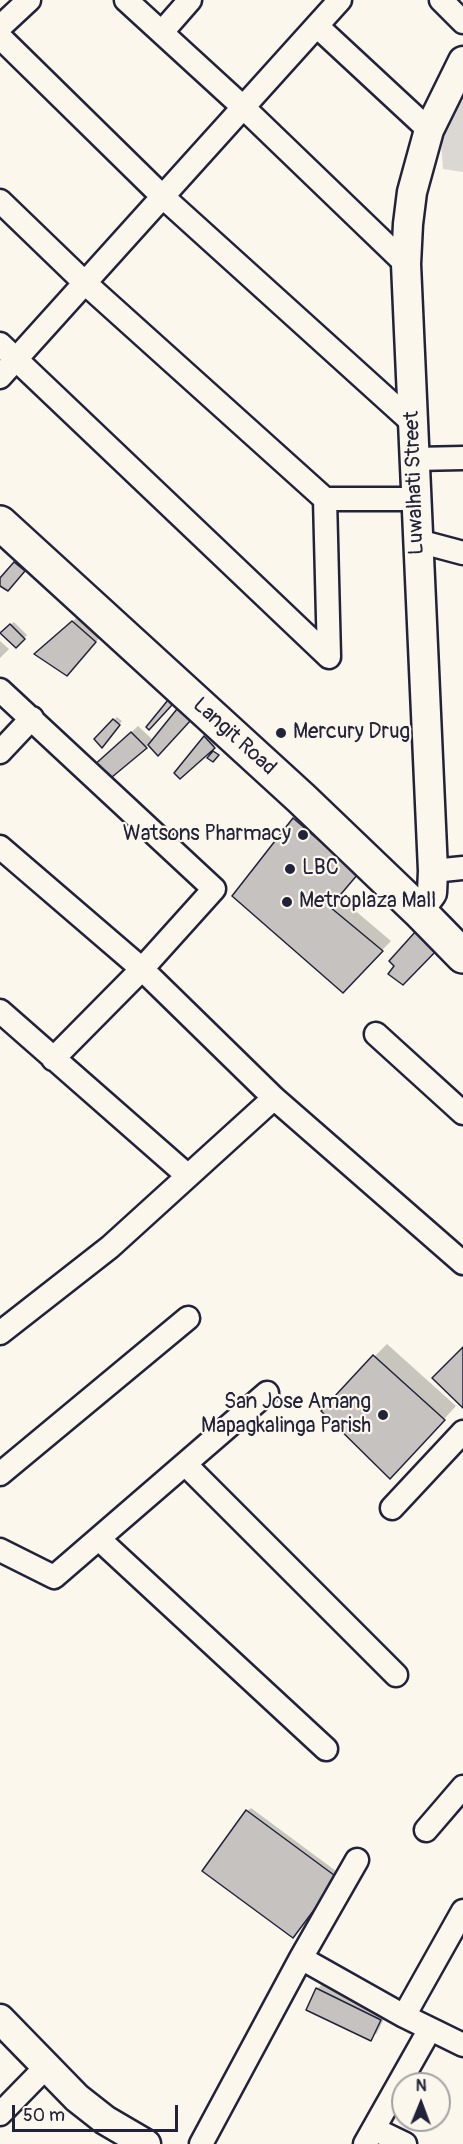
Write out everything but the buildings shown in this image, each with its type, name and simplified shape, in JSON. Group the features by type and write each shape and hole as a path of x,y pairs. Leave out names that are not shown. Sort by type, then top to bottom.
{"main road":[{"name":"Langit Road","path":"0,524 301,798 463,956"}],"street":[{"path":"0,27 29,0"},
{"path":"126,0 244,108 406,264"},
{"path":"162,32 190,0"},
{"path":"0,377 340,0"},
{"path":"441,0 463,22"},
{"path":"318,27 429,130"},
{"path":"0,37 162,196 413,423"},
{"name":"Luwalhati Street","path":"419,911 432,893 434,871 406,264 412,192 429,130 463,61"},
{"path":"0,201 85,283 325,499 416,499"},
{"path":"0,344 329,657 325,499"},
{"path":"415,459 463,458"},
{"path":"418,541 463,553"},
{"path":"0,690 214,889 142,969 53,1059"},
{"path":"0,752 32,718"},
{"path":"0,847 142,969 274,1098 463,1263"},
{"path":"434,871 463,868"},
{"path":"0,1011 188,1176"},
{"path":"376,1034 463,1113"},
{"path":"0,1334 111,1247 274,1098"},
{"path":"0,1474 188,1318"},
{"path":"0,1550 54,1577 267,1393"},
{"path":"392,1508 463,1432"},
{"path":"185,1464 396,1675"},
{"path":"99,1539 326,1749"},
{"path":"426,1830 463,1787"},
{"path":"201,2144 301,1958 357,1860"},
{"path":"404,2016 463,1911"},
{"path":"301,1958 404,2016 463,2045"},
{"path":"0,2019 77,2098 105,2120 146,2144"},
{"path":"405,2144 370,2136 430,2029"},
{"path":"0,2114 46,2067"}],"shaded area":[{"path":"463,83 463,172 443,169 440,129"}],"place":[{"name":"Mercury Drug","path":"281,733"},
{"name":"Watsons Pharmacy","path":"303,835"},
{"name":"LBC","path":"290,869"},
{"name":"Metroplaza Mall","path":"287,902"},
{"name":"San Jose Amang Mapagkalinga Parish","path":"383,1415"}]}
